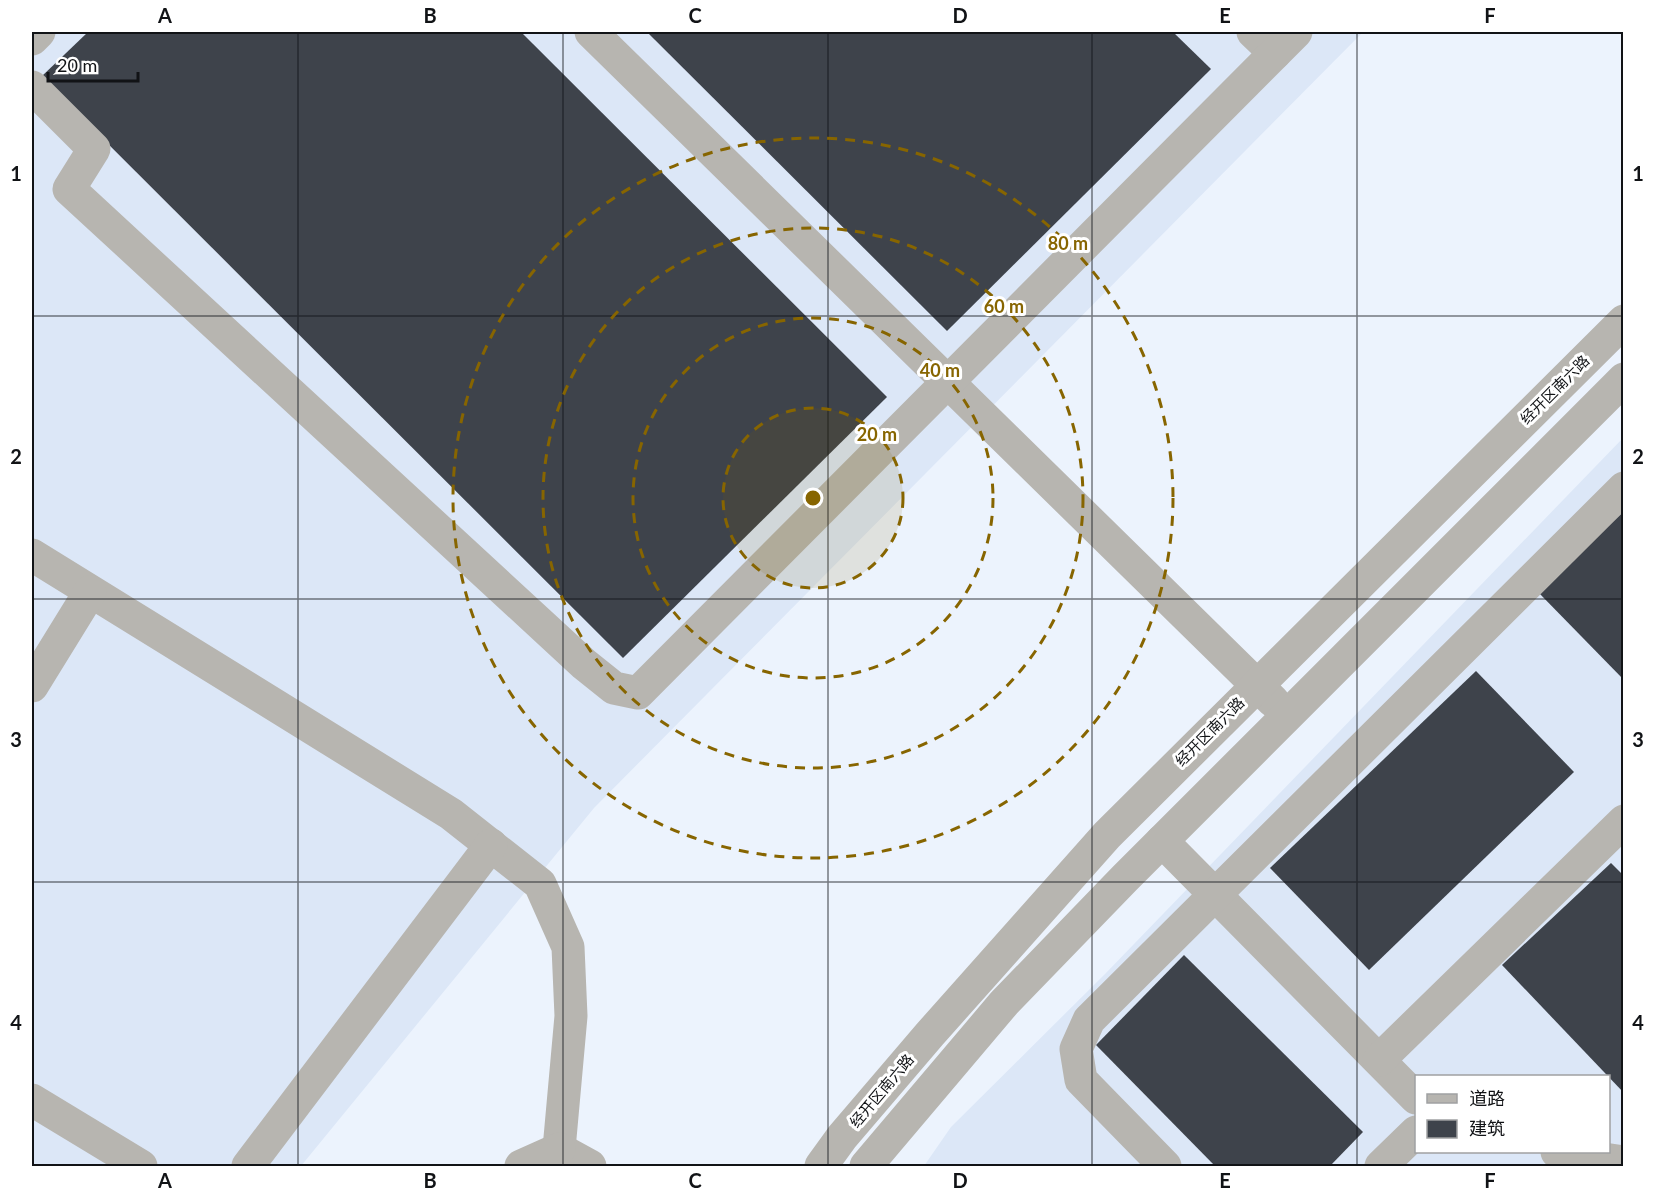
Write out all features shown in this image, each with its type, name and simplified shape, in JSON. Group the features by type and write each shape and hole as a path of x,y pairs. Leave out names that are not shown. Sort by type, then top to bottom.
{"street":[{"path":"32,39 39,32"},
{"path":"591,32 1287,715"},
{"path":"32,87 94,149 69,189 575,656 614,688 638,693 948,382 1274,39"},
{"name":"经开区南六路","path":"821,1167 842,1137 930,1034 1107,835 1623,321"},
{"path":"866,1167 1004,1003 1162,841 1623,379"},
{"path":"1165,1167 1081,1080 1076,1050 1089,1020 1623,488"},
{"path":"32,555 451,814 540,884 568,947 571,1016 559,1149"},
{"path":"32,686 90,592"},
{"path":"1379,1060 1623,821"},
{"path":"1162,841 1415,1097"},
{"path":"248,1167 491,845"},
{"path":"32,1100 141,1167"},
{"path":"1381,1167 1415,1133"},
{"path":"521,1167 559,1149"},
{"path":"559,1149 590,1167"},
{"path":"1564,1153 1623,1162"}],"shaded area":[{"path":"32,32 1363,32 594,808 301,1166 32,1166"},
{"path":"1623,438 1623,1166 924,1166 951,1127 1105,974"}],"building":[{"path":"88,32 521,32 887,397 623,658 41,77"},
{"path":"647,32 1173,32 1211,69 947,331"},
{"path":"1624,511 1624,680 1538,592"},
{"path":"1476,671 1574,772 1369,970 1270,868"},
{"path":"1611,863 1624,876 1624,1093 1610,1078 1610,1075 1607,1075 1502,965"},
{"path":"1184,955 1363,1132 1330,1166 1215,1166 1096,1045"}]}
